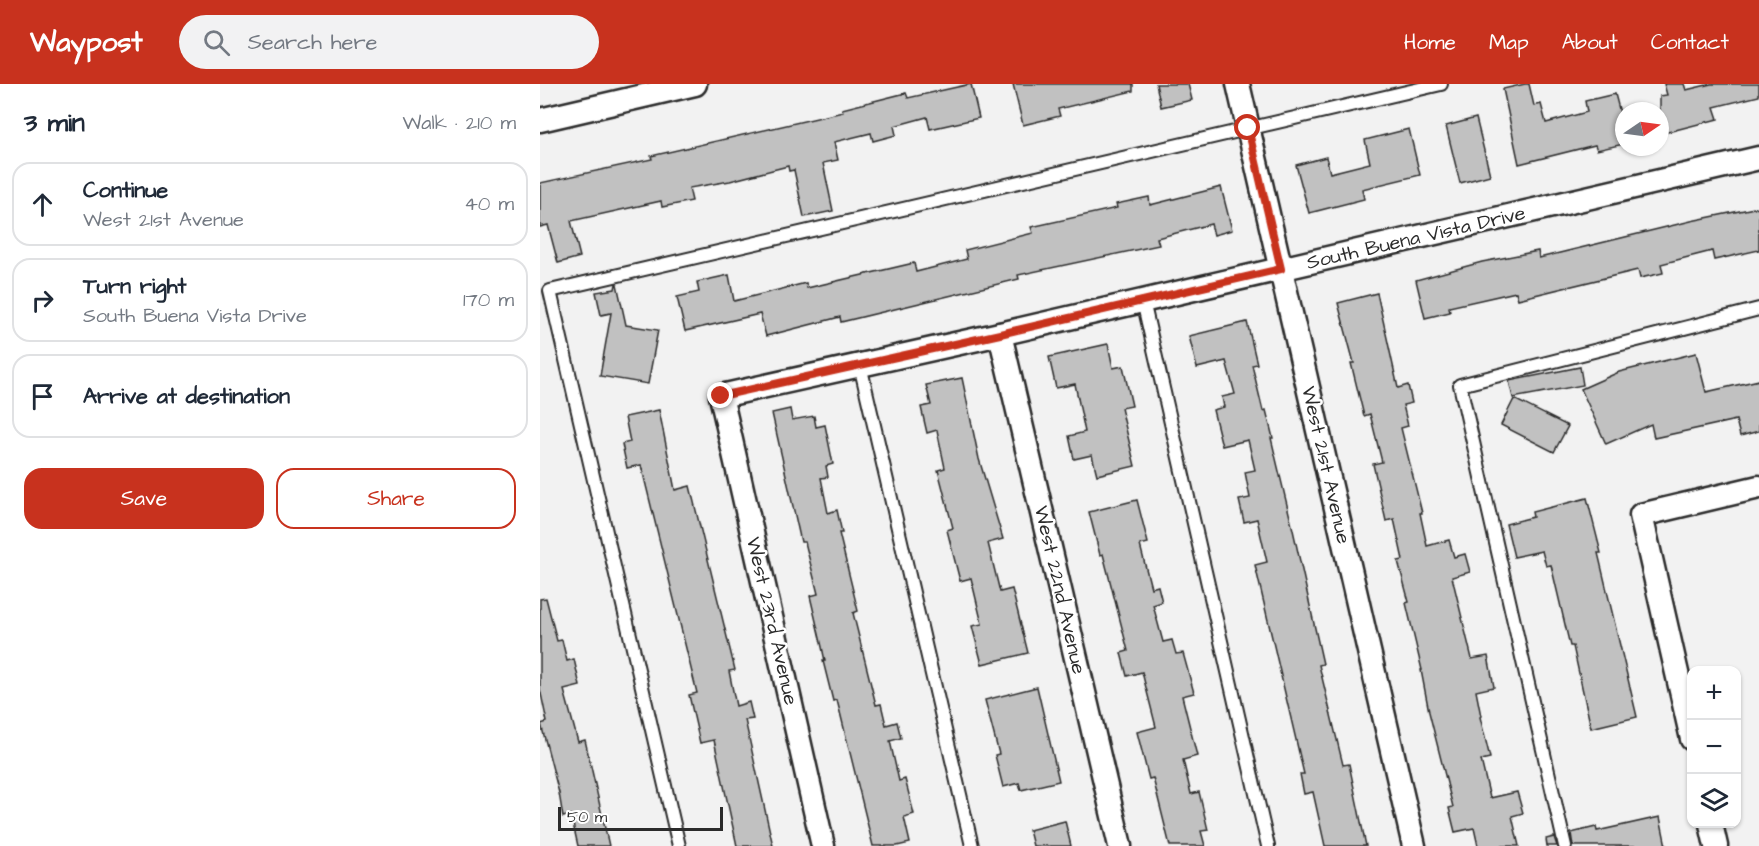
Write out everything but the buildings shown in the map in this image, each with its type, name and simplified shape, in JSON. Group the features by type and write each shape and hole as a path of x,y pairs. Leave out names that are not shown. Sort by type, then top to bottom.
{"street":[{"path":"540,120 695,84"},
{"name":"West 21st Avenue","path":"1238,84 1414,846"},
{"name":"South Buena Vista Drive","path":"721,396 1000,334 1759,158"},
{"name":"West 22nd Avenue","path":"1000,334 1120,846"},
{"name":"West 23rd Avenue","path":"721,396 823,846"},
{"path":"1688,720 1641,514 1759,487"},
{"path":"1712,828 1716,846"}],"lane":[{"path":"679,846 550,291 1441,84"},
{"path":"1143,301 1268,846"},
{"path":"1565,846 1460,385 1759,309"},
{"path":"860,365 972,846"}],"route":[{"path":"721,396 1281,269 1248,128"}]}
